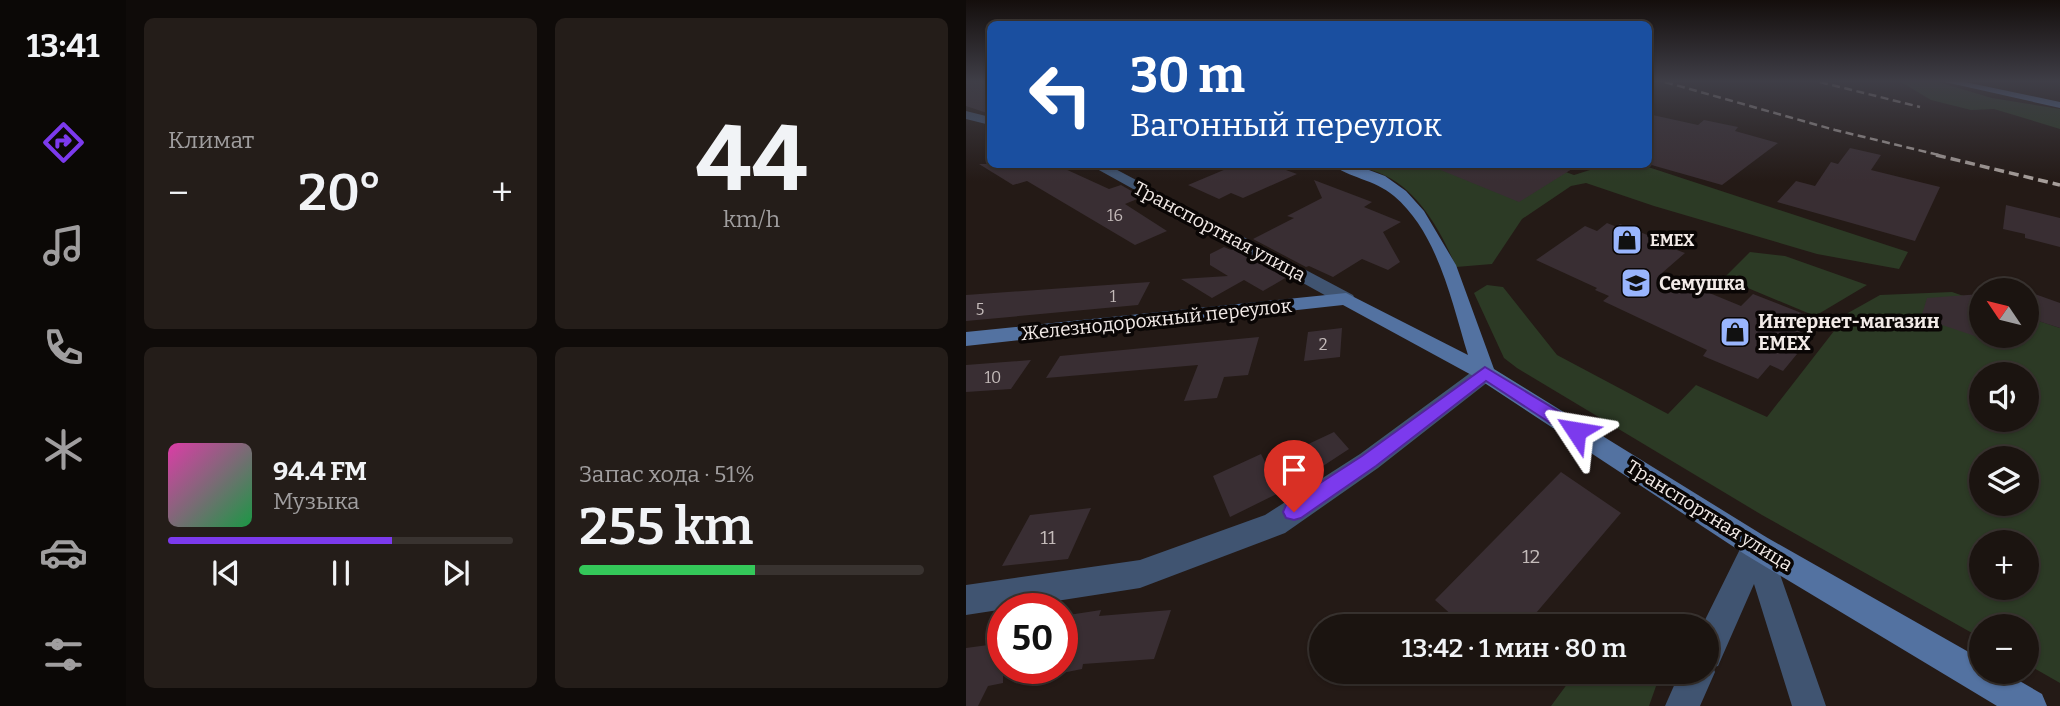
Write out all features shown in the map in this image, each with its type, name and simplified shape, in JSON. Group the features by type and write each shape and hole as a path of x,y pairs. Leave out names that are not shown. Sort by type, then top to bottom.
{"main road":[{"path":"1350,168 1381,180 1409,202 1435,242 1485,373"},
{"name":"Железнодорожный переулок","path":"966,339 1346,299"},
{"name":"Транспортная улица","path":"1346,299 1485,373 1756,545 2030,706"}],"street":[{"path":"966,115 987,120"},
{"path":"966,132 987,121"},
{"name":"Транспортная улица","path":"1102,168 1346,299"},
{"path":"966,600 1140,574 1275,524 1369,461 1485,373"},
{"path":"1719,626 1756,545"},
{"path":"1756,545 1809,706"},
{"path":"1682,706 1692,684"}],"green space":[{"path":"2014,115 2060,115 2060,129"},
{"path":"1364,168 1555,168 1574,175 1596,168 1651,168 1908,252 1899,269 1817,254 1586,183 1571,186 1522,219 1492,264 1456,267 1437,228 1419,203 1398,183"},
{"path":"1750,252 1785,256 1867,285 1815,316 1724,278"},
{"path":"1487,285 1503,287 1557,355 1668,414 1696,385 1767,417 1848,313 1880,295 1952,292 1969,298 1969,348 2039,348 2039,321 2060,328 2060,683 2039,671 2039,614 1969,614 1969,631 1762,515 1504,358 1474,293"},
{"path":"1567,684 1657,684 1649,706 1551,706"}],"building":[{"path":"1652,115 1698,125 1704,120 1738,127 1735,131 1778,143 1722,185 1652,165"},
{"path":"1850,148 1881,155 1871,170 1940,187 1915,241 1777,202 1796,181 1815,186 1831,162 1838,164"},
{"path":"979,164 987,164 987,168 1063,168 1109,189 1121,185 1142,197 1125,204 1167,231 1135,245 1027,181 1013,185"},
{"path":"1228,168 1280,168 1297,174 1243,198 1231,193 1219,199 1188,185"},
{"path":"1436,168 1574,168 1519,202"},
{"path":"1314,180 1372,202 1364,207 1401,222 1383,232 1400,262 1388,270 1362,259 1333,277 1306,267 1253,239 1294,218 1287,216 1322,198"},
{"path":"2006,205 2060,218 2060,247 2003,229"},
{"path":"1607,223 1617,227 1620,224 1680,248 1677,250 1685,253 1662,273 1668,276 1741,306 1753,294 1809,316 1797,330 1811,337 1783,371 1770,365 1758,379 1703,356 1707,350 1603,301 1609,296 1595,290 1597,288 1536,260 1585,226 1597,231"},
{"path":"1224,247 1231,250 1235,248 1287,277 1263,291 1244,280 1212,298 1181,279 1228,276 1210,265 1210,254"},
{"path":"1150,282 1138,305 966,321 966,295"},
{"path":"1969,295 1969,334 1921,318 1927,298"},
{"path":"2039,296 2060,303 2060,328 2039,321"},
{"path":"1342,328 1340,357 1304,361 1308,332"},
{"path":"1259,337 1248,375 1224,377 1217,398 1184,401 1198,365 1046,378 1060,356"},
{"path":"1031,360 1011,389 966,392 966,365"},
{"path":"1334,432 1349,449 1291,487 1230,517 1213,476 1261,454 1266,464"},
{"path":"1561,472 1621,513 1535,614 1451,614 1435,600"},
{"path":"1091,508 1068,559 1002,566 1030,515"},
{"path":"1101,610 1099,616 1171,610 1154,659 1083,664 1082,669 1078,670 1078,614"},
{"path":"987,645 987,684 998,684 988,686 978,706 966,706 966,648"}],"railway":[{"path":"1782,115 1943,156"},
{"path":"1936,155 2060,185"}],"place":[{"name":"EMEX","path":"1627,240"},
{"name":"Семушка","path":"1636,283"},
{"name":"Интернет-магазин EMEX","path":"1735,332"}],"route":[{"path":"1294,512 1369,461 1485,373 1576,431"}]}
